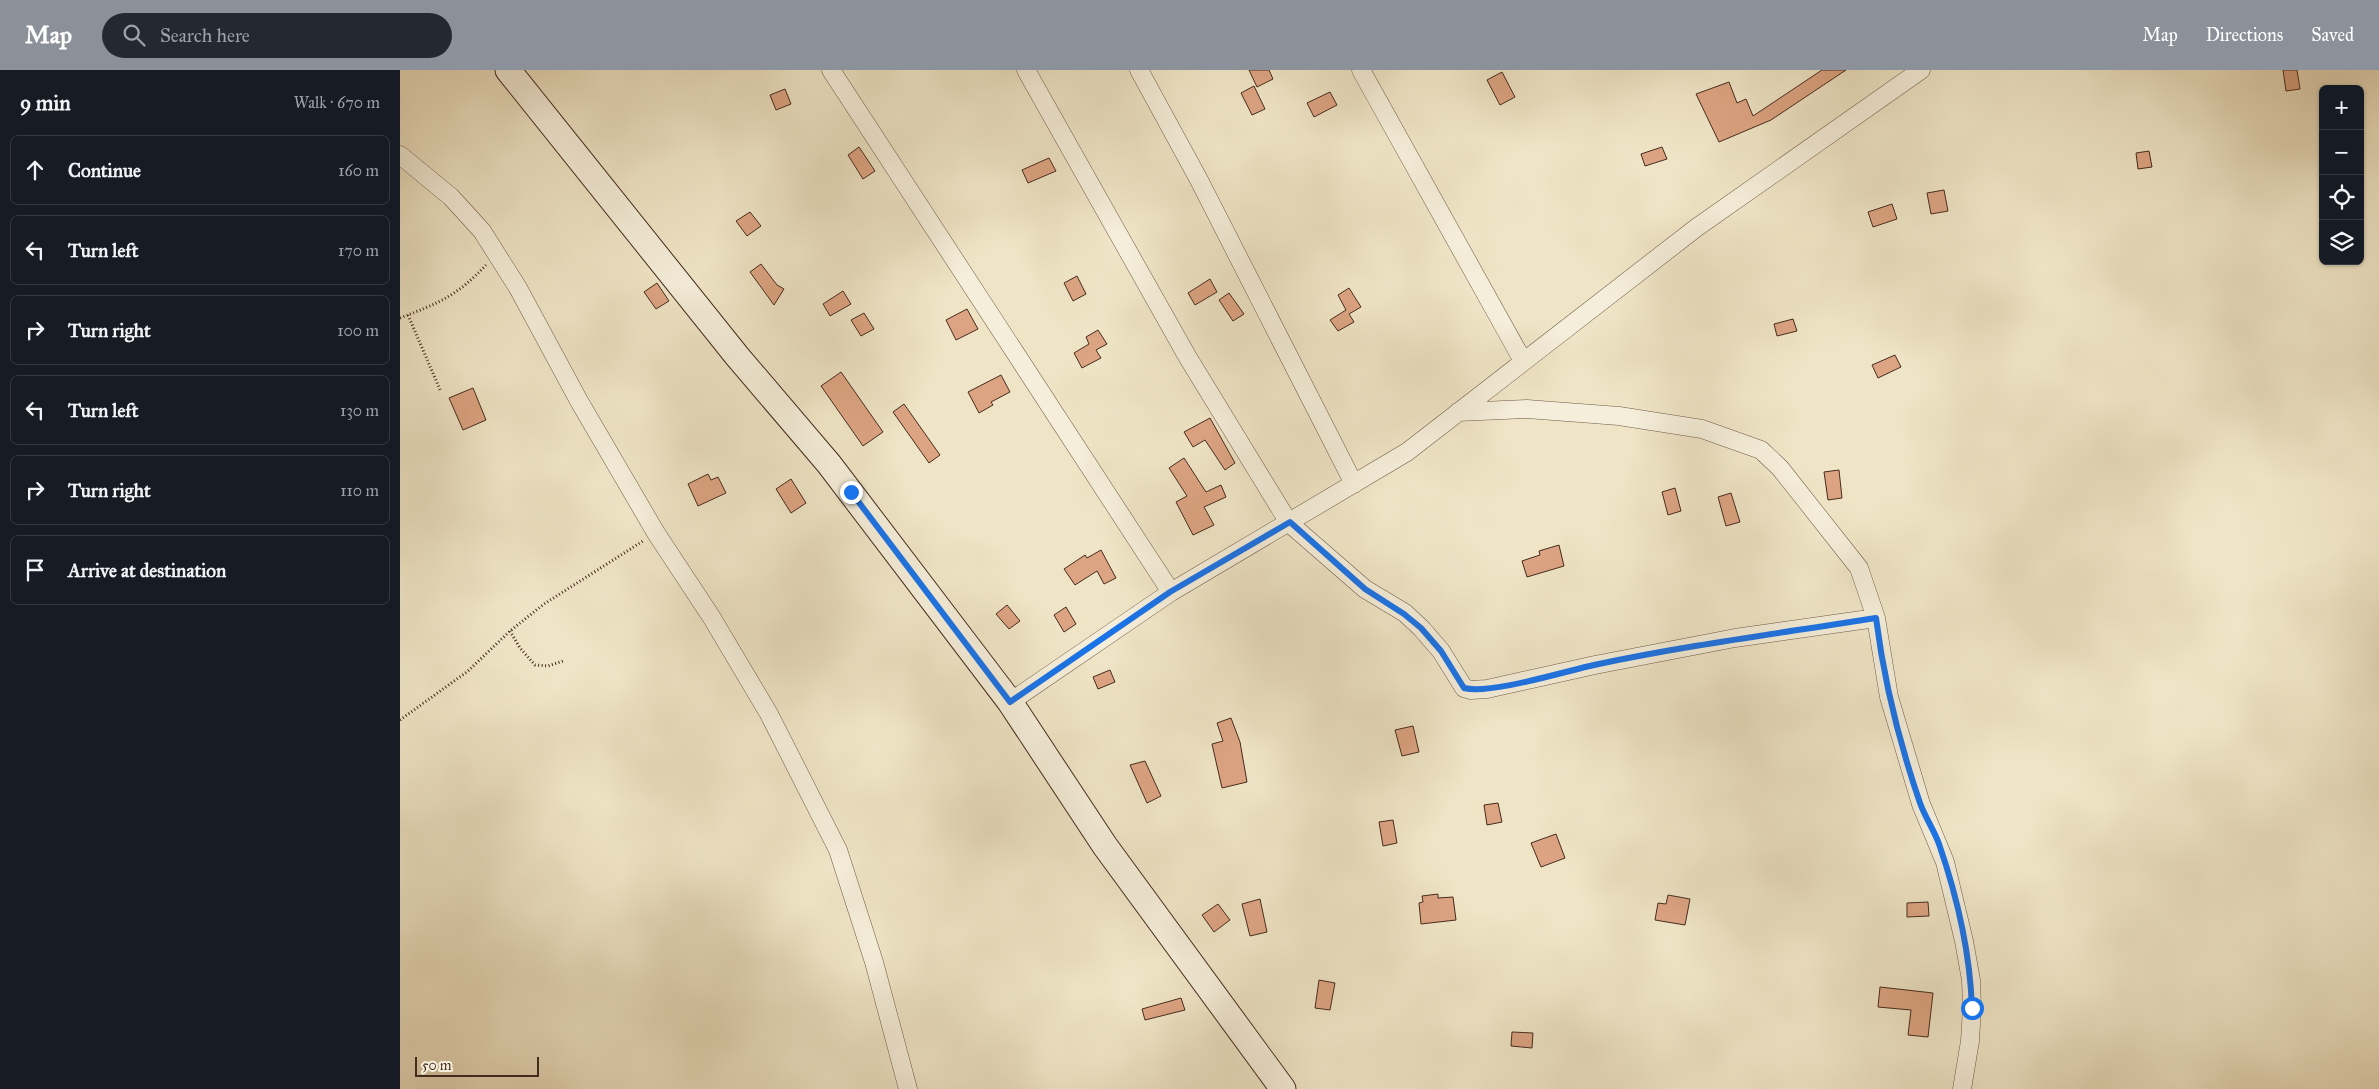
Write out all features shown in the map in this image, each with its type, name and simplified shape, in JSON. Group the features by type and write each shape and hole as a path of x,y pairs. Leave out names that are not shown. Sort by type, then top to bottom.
{"street":[{"path":"508,70 737,356 829,464 1010,702 1105,846 1284,1088"},
{"path":"831,70 1170,592"},
{"path":"1026,70 1187,356 1290,522 1365,589 1404,614 1421,628 1441,651 1464,688 1471,690 1492,688 1595,665 1735,638 1876,618"},
{"path":"1139,70 1199,180 1354,484"},
{"path":"1361,70 1522,361"},
{"path":"1010,702 1170,592 1407,452 1522,361 1726,205 1899,77 1921,70"},
{"path":"400,155 465,211 496,254 518,288 579,401 656,533 712,618 769,714 838,850 874,962 908,1089"},
{"path":"1458,412 1527,409 1619,416 1702,429 1761,450 1780,468 1860,568 1876,618 1889,697 1921,804 1945,862 1964,941 1971,980 1972,1008 1970,1041 1962,1089"}],"path":[{"path":"400,318 452,296 464,287 496,254"},
{"path":"408,315 441,392"},
{"path":"400,720 468,671 510,631 544,604 656,533"},
{"path":"510,631 520,648 535,665 548,666 563,661"}],"building":[{"path":"1249,70 1269,70 1273,79 1257,87"},
{"path":"1822,70 1846,70 1771,120 1719,142 1696,94 1729,82 1737,103 1746,99 1753,116"},
{"path":"2283,70 2297,70 2300,89 2286,91"},
{"path":"1502,72 1515,97 1500,105 1487,80"},
{"path":"1254,86 1265,109 1252,115 1241,93"},
{"path":"785,89 791,104 776,110 770,95"},
{"path":"1330,92 1337,105 1314,117 1307,103"},
{"path":"859,147 875,171 863,179 848,155"},
{"path":"1662,147 1667,159 1645,166 1641,154"},
{"path":"2149,151 2152,167 2138,169 2136,153"},
{"path":"1049,158 1056,171 1028,183 1022,170"},
{"path":"1944,190 1948,211 1931,214 1927,193"},
{"path":"1892,204 1897,219 1873,227 1868,212"},
{"path":"750,212 761,226 747,236 736,221"},
{"path":"761,264 777,285 784,289 774,305 750,272"},
{"path":"1077,276 1086,294 1073,301 1064,283"},
{"path":"1210,279 1217,292 1195,305 1188,293"},
{"path":"657,283 669,301 656,309 644,292"},
{"path":"1349,288 1361,307 1349,314 1354,322 1338,331 1330,320 1346,310 1338,295"},
{"path":"843,291 851,304 830,316 823,304"},
{"path":"1229,293 1244,314 1233,321 1219,300"},
{"path":"967,309 978,329 956,340 946,320"},
{"path":"864,313 874,329 861,336 851,320"},
{"path":"1793,319 1797,331 1777,336 1774,324"},
{"path":"1098,330 1107,344 1096,350 1101,358 1082,368 1074,353 1089,344 1086,337"},
{"path":"1895,355 1901,367 1878,378 1872,365"},
{"path":"841,372 883,432 863,446 821,386"},
{"path":"1001,375 1010,392 991,402 993,405 979,413 968,392"},
{"path":"473,388 486,420 463,430 449,398"},
{"path":"904,404 940,455 929,463 893,412"},
{"path":"1210,418 1235,463 1225,470 1205,440 1193,447 1184,432"},
{"path":"1184,458 1206,492 1221,485 1226,497 1204,507 1214,525 1193,535 1176,502 1187,496 1169,468"},
{"path":"1839,470 1842,498 1828,500 1824,472"},
{"path":"708,474 711,480 718,477 726,493 698,506 688,484"},
{"path":"791,479 806,503 791,513 776,489"},
{"path":"1675,488 1681,511 1668,515 1662,492"},
{"path":"1731,493 1740,522 1726,526 1718,497"},
{"path":"1559,545 1564,566 1527,577 1522,561 1540,555 1539,551"},
{"path":"1101,550 1116,578 1104,584 1097,571 1075,585 1064,569 1085,555 1087,558"},
{"path":"1007,605 1020,621 1009,629 996,614"},
{"path":"1066,607 1076,624 1064,632 1054,615"},
{"path":"1110,670 1115,682 1098,689 1093,677"},
{"path":"1231,718 1240,742 1247,782 1222,788 1212,744 1223,741 1217,723"},
{"path":"1413,726 1419,752 1402,756 1395,730"},
{"path":"1145,761 1161,796 1147,803 1130,765"},
{"path":"1498,803 1502,822 1487,825 1484,805"},
{"path":"1393,820 1397,843 1383,846 1379,822"},
{"path":"1556,834 1565,858 1541,867 1531,843"},
{"path":"1438,894 1438,898 1453,897 1456,920 1421,924 1419,903 1423,902 1422,896"},
{"path":"1668,895 1690,899 1685,925 1655,920 1658,903 1666,904"},
{"path":"1260,899 1267,932 1250,936 1242,904"},
{"path":"1928,902 1929,916 1907,917 1907,903"},
{"path":"1218,904 1230,920 1214,932 1202,915"},
{"path":"1319,980 1335,983 1330,1010 1315,1008"},
{"path":"1880,987 1933,993 1928,1037 1908,1035 1911,1010 1878,1007"},
{"path":"1181,998 1185,1010 1145,1020 1142,1009"},
{"path":"1512,1032 1533,1033 1532,1048 1511,1046"}],"route":[{"path":"851,492 1010,702 1170,592 1290,522 1365,589 1404,614 1421,628 1441,651 1464,688 1471,690 1498,687 1595,665 1735,638 1803,630 1876,618 1881,660 1889,697 1921,804 1939,843 1952,888 1971,980 1972,1008"}]}
